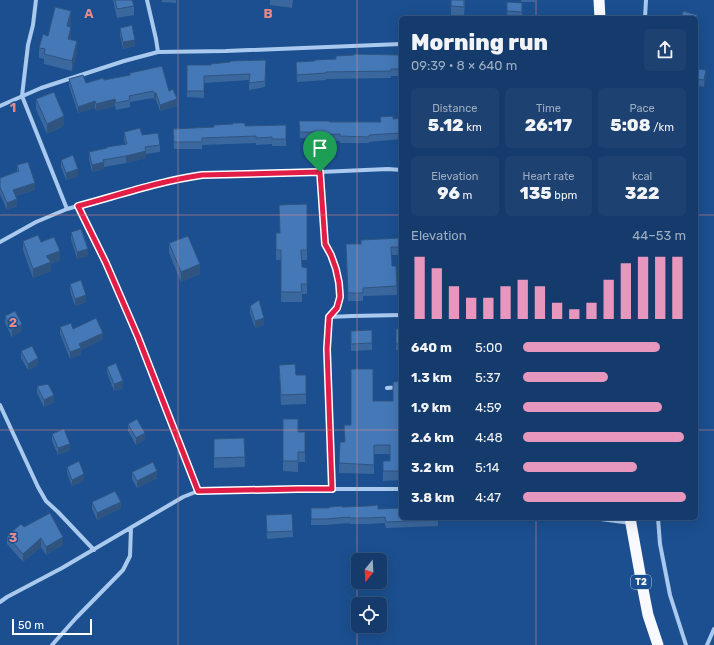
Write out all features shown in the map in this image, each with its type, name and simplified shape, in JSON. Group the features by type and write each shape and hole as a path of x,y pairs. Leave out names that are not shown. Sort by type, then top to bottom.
{"highway":[{"path":"599,0 600,16"},
{"name":"T2","path":"631,521 640,579 648,614 658,645"}],"street":[{"path":"36,0 33,25 28,45 22,96 67,209"},
{"path":"147,0 158,52"},
{"path":"645,16 646,0"},
{"path":"0,106 41,88 124,61 158,52 399,44"},
{"path":"0,242 36,222 67,209 183,178 202,175 399,170"},
{"path":"320,172 325,244 336,269 340,297 337,308 329,317 327,349 332,489"},
{"path":"78,206 106,263 138,337 198,491"},
{"path":"329,317 399,315"},
{"path":"387,388 399,387"},
{"path":"0,404 38,487 46,501 94,550"},
{"path":"0,602 94,550 184,497 198,491 399,489"},
{"path":"618,520 631,521"},
{"path":"658,520 660,544 670,595 686,645"},
{"path":"52,645 123,570 130,556 131,528"},
{"path":"707,645 714,629"}],"building":[{"path":"115,0 132,0 134,6 117,9"},
{"path":"451,0 464,0 464,7 451,6"},
{"path":"507,2 522,3 522,12 507,11"},
{"path":"55,7 71,11 67,26 71,27 68,39 77,41 72,61 44,54 45,49 39,48 43,34 48,36"},
{"path":"683,11 697,15 697,16 682,16"},
{"path":"132,25 135,40 123,42 120,28"},
{"path":"399,55 399,69 391,69 391,71 326,72 297,75 296,62 336,59 336,56"},
{"path":"266,60 265,81 249,83 250,74 204,76 204,91 187,91 187,65 211,65 230,61"},
{"path":"162,66 169,91 173,89 177,99 160,105 156,93 153,91 129,96 130,100 116,103 115,99 96,104 95,101 78,107 69,79 83,75 86,83 103,78 104,80 130,75 130,73"},
{"path":"698,69 706,70 704,80 698,79"},
{"path":"54,92 64,116 47,124 36,99"},
{"path":"393,116 393,119 399,118 399,133 369,135 369,137 340,136 340,134 315,135 315,132 300,132 299,121 381,122 380,117"},
{"path":"245,123 245,126 286,125 286,139 272,139 272,137 256,138 256,136 202,138 202,142 174,142 173,129 214,127 214,125"},
{"path":"140,128 142,135 158,133 160,145 145,147 146,151 103,160 104,162 92,165 89,152 127,144 124,132"},
{"path":"73,155 78,169 66,173 61,160"},
{"path":"28,162 35,183 13,190 17,199 7,203 0,187 0,178 19,171 17,165"},
{"path":"307,204 307,250 301,250 302,267 307,268 307,284 301,284 302,292 281,292 281,250 276,250 276,233 280,233 279,205"},
{"path":"81,229 88,249 77,252 71,232"},
{"path":"38,235 41,242 54,237 60,251 46,256 51,262 33,269 23,241"},
{"path":"188,236 200,264 181,272 169,243"},
{"path":"399,238 399,247 391,247 392,266 396,266 397,286 363,288 363,293 348,293 346,244 361,244 361,240"},
{"path":"81,280 86,295 75,299 70,284"},
{"path":"259,300 264,318 255,321 250,306"},
{"path":"15,311 22,324 12,330 5,316"},
{"path":"96,318 103,333 79,344 81,348 70,352 60,327 71,323 73,329"},
{"path":"396,329 399,329 399,344 396,344"},
{"path":"372,330 372,343 351,344 351,331"},
{"path":"32,346 38,358 28,364 21,351"},
{"path":"116,363 123,381 114,384 107,367"},
{"path":"295,364 296,375 306,375 306,394 281,395 279,365"},
{"path":"351,369 373,369 373,401 393,401 393,382 399,381 399,471 383,471 383,461 390,461 390,445 374,445 374,465 339,463 340,442 345,442 344,425 351,425"},
{"path":"48,384 54,395 44,400 37,386"},
{"path":"137,419 145,433 136,438 128,424"},
{"path":"283,419 298,419 298,432 305,432 305,452 298,452 298,461 283,461"},
{"path":"64,429 70,444 58,448 52,434"},
{"path":"244,438 245,457 214,458 214,439"},
{"path":"79,461 84,474 72,480 67,467"},
{"path":"153,462 157,471 137,481 132,472"},
{"path":"115,491 121,502 97,513 92,502"},
{"path":"378,505 378,509 399,508 399,520 438,520 386,522 385,517 311,519 311,508"},
{"path":"50,513 63,537 46,547 41,538 23,554 7,536 21,524 24,527"},
{"path":"292,514 293,531 267,532 266,515"}],"route":[{"path":"320,172 325,244 336,269 340,297 337,308 329,317 327,349 332,489 198,491 138,337 106,263 78,206 150,186 202,175 320,172"}]}
